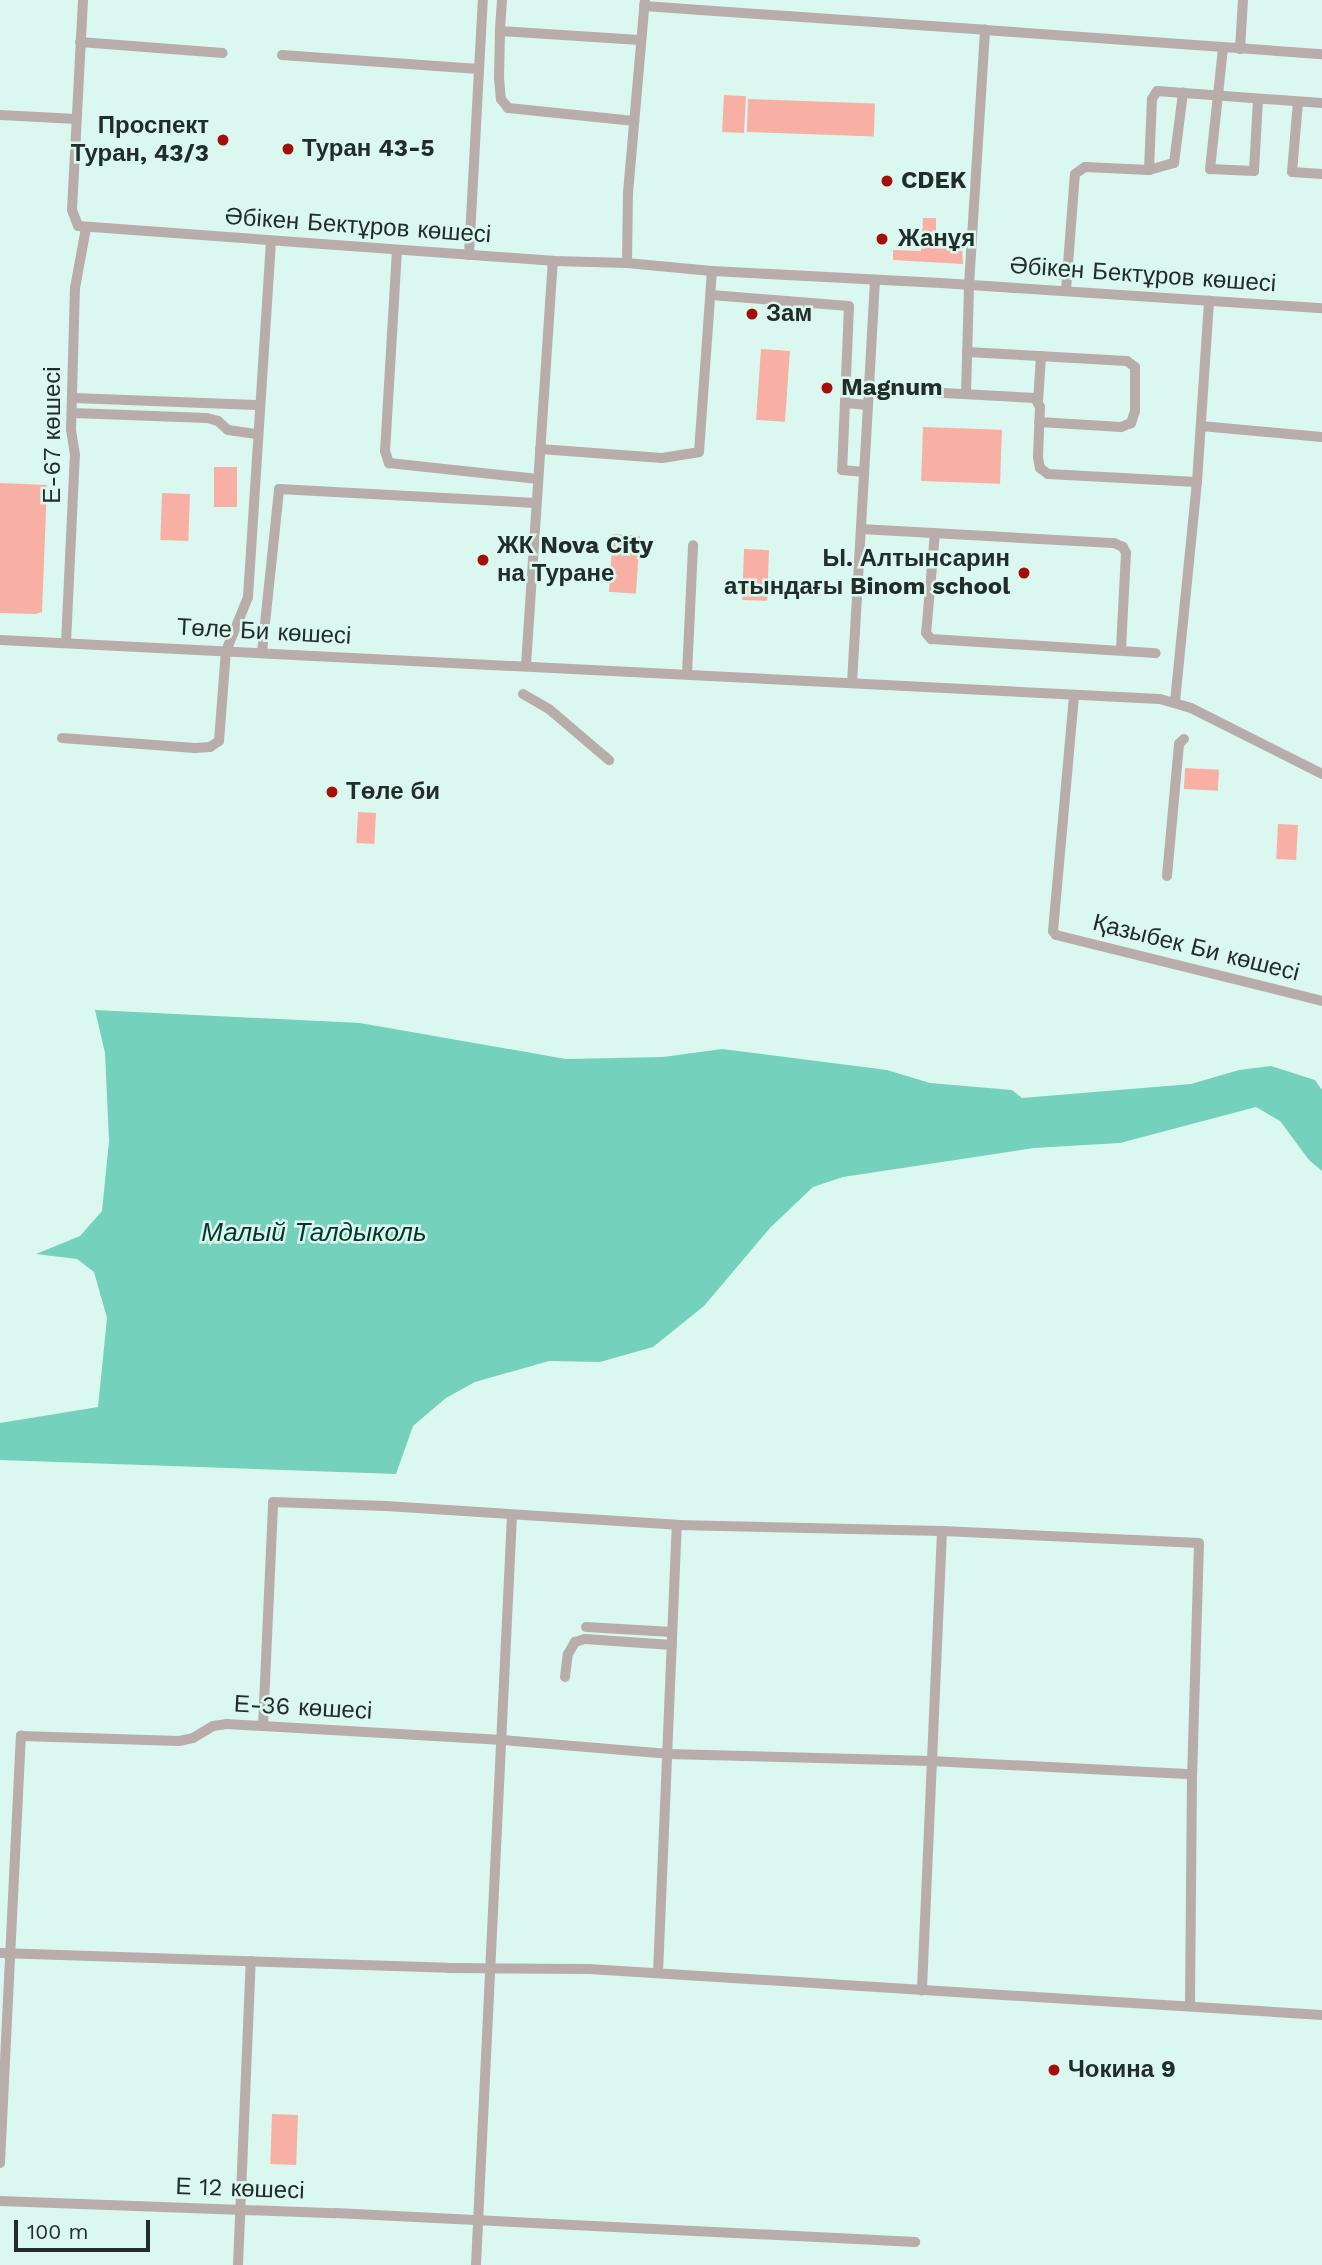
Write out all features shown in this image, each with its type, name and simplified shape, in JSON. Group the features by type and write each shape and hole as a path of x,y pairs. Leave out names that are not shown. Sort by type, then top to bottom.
{"street":[{"path":"83,0 72,210 78,226 86,228"},
{"path":"469,255 483,0"},
{"path":"502,0 499,78 502,99 508,108 634,121"},
{"path":"1241,49 1244,0"},
{"path":"627,263 628,193 645,3 1322,54"},
{"path":"500,30 640,40"},
{"path":"966,394 985,30"},
{"path":"80,42 223,52"},
{"path":"1223,48 1210,169 1254,171 1258,99"},
{"path":"282,55 479,69"},
{"path":"1149,170 1153,94 1157,91 1322,103"},
{"path":"1066,290 1075,174 1085,167 1149,170 1174,163 1182,93"},
{"path":"1298,102 1292,172 1322,174"},
{"path":"0,115 76,119"},
{"name":"Әбікен Бектұров көшесі","path":"86,228 553,261 627,263 712,271 1066,290 1322,308"},
{"name":"Е-67 көшесі","path":"66,643 74,512 75,288 86,228"},
{"path":"62,738 195,748 215,745 220,734 226,651 248,597 271,241"},
{"path":"397,250 385,451 389,463 538,479"},
{"path":"526,665 553,261"},
{"path":"540,449 662,458 699,452 712,271"},
{"path":"852,684 876,281"},
{"path":"711,295 849,306 842,470 864,472"},
{"path":"1209,300 1197,482 1175,702 1322,774"},
{"path":"967,352 1127,361 1135,367 1137,382 1131,423 1121,427 1039,422"},
{"path":"1041,356 1038,402 1040,468 1048,474 1197,482"},
{"path":"869,389 1028,397 1038,402"},
{"path":"74,398 260,405"},
{"path":"845,403 868,405"},
{"path":"73,413 207,418 218,421 228,430 258,434"},
{"path":"1201,426 1322,437"},
{"path":"262,652 279,489 536,503"},
{"path":"861,529 1114,543 1123,547 1126,553 1121,650"},
{"path":"935,533 926,633 931,639 1156,653"},
{"path":"687,674 693,545"},
{"name":"Төле Би көшесі","path":"0,640 526,665 1175,702"},
{"path":"523,694 549,709 609,760"},
{"name":"Қазыбек Би көшесі","path":"1074,696 1053,932 1061,937 1322,1001"},
{"path":"1167,876 1180,744 1184,739"},
{"path":"263,1727 273,1502 677,1525 942,1531 1199,1543 1192,1774 1190,2006"},
{"path":"476,2265 488,1968 503,1740 512,1515"},
{"path":"658,1973 677,1525"},
{"path":"922,1991 942,1531"},
{"path":"586,1627 672,1632"},
{"path":"565,1677 568,1654 575,1642 585,1639 672,1645"},
{"name":"Е-36 көшесі","path":"4,1953 21,1736 179,1741 193,1738 213,1726 263,1727 503,1740 668,1754 931,1761 1192,1774"},
{"path":"0,2163 4,1953 658,1973 1322,2015"},
{"path":"238,2265 251,1961"},
{"name":"Е 12 көшесі","path":"0,2200 915,2242"}],"shaded area":[{"path":"724,95 746,96 744,133 722,132"},
{"path":"748,99 875,103 874,136 747,132"},
{"path":"923,218 936,218 936,245 962,248 963,264 893,260 893,250 921,251"},
{"path":"761,349 790,351 785,422 756,420"},
{"path":"923,427 1002,430 1000,484 921,481"},
{"path":"214,467 237,467 237,507 214,507"},
{"path":"0,483 47,485 42,612 0,613"},
{"path":"162,493 190,494 188,541 160,540"},
{"path":"613,534 640,536 636,594 609,592"},
{"path":"744,549 769,550 767,601 742,600"},
{"path":"1185,768 1219,770 1218,791 1184,789"},
{"path":"358,812 376,813 374,844 356,843"},
{"path":"1278,824 1298,825 1296,860 1276,859"},
{"path":"272,2114 298,2115 296,2165 270,2164"}],"water":[{"name":"Малый Талдыколь","path":"95,1010 360,1023 566,1059 663,1057 722,1049 887,1070 930,1083 1012,1090 1022,1098 1191,1084 1239,1070 1271,1066 1315,1080 1322,1090 1322,1171 1309,1160 1280,1121 1256,1107 1120,1143 1034,1148 843,1177 813,1187 770,1228 704,1306 653,1347 600,1362 549,1361 475,1382 446,1398 413,1426 396,1474 0,1460 0,1423 98,1407 107,1318 94,1272 77,1259 36,1254 80,1236 102,1211 109,1141 105,1053"}],"place":[{"name":"Проспект Туран, 43/3","path":"223,140"},
{"name":"Туран 43-5","path":"288,149"},
{"name":"CDEK","path":"887,181"},
{"name":"Жанұя","path":"882,239"},
{"name":"Зам","path":"752,314"},
{"name":"Magnum","path":"827,388"},
{"name":"ЖК Nova City на Туране","path":"483,560"},
{"name":"Ы. Алтынсарин атындағы Binom school","path":"1024,573"},
{"name":"Төле би","path":"332,792"},
{"name":"Чокина 9","path":"1054,2070"}]}
